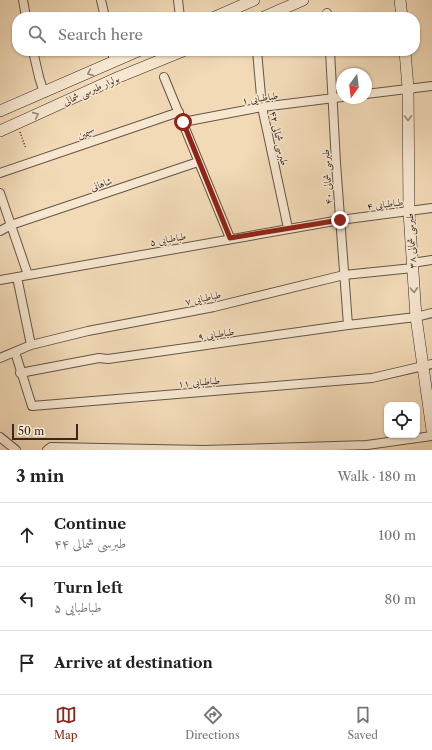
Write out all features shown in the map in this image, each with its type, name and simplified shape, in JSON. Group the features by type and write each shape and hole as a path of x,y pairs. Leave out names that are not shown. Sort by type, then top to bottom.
{"main road":[{"path":"226,12 254,0"},
{"path":"275,12 303,0"},
{"path":"400,0 401,12"},
{"name":"بولوار طبرسی شمالی","path":"0,111 44,93 113,56"},
{"name":"بولوار طبرسی شمالی","path":"0,131 120,77 171,56"},
{"name":"طبرسی شمالی ۳۸","path":"405,56 408,88 409,212 416,317 427,366 432,430"}],"street":[{"path":"23,0 25,12"},
{"path":"101,0 104,12"},
{"path":"178,0 179,12"},
{"path":"34,56 38,76 44,93"},
{"name":"طبرسی شمالی ۴۲","path":"257,56 262,107 288,228"},
{"name":"طبرسی شمالی ۴۰","path":"331,56 336,86"},
{"path":"164,77 230,238"},
{"path":"372,93 432,86"},
{"name":"طباطبایی ۱","path":"183,122 262,107 336,98"},
{"name":"طبرسی شمالی ۴۰","path":"338,104 340,220 348,325"},
{"name":"سیمین","path":"0,173 179,112"},
{"name":"شاهانی","path":"0,231 11,225 198,162"},
{"path":"0,193 28,275"},
{"name":"طباطبایی ۴","path":"340,220 432,208"},
{"name":"طباطبایی ۵","path":"0,280 230,238 340,220"},
{"name":"طباطبایی ۷","path":"0,358 31,345 88,331 214,307 344,275 413,266 432,260"},
{"path":"18,277 31,345"},
{"name":"طباطبایی ۹","path":"20,372 99,358 108,359 348,325 416,317 432,313"},
{"name":"طباطبایی ۱۱","path":"15,352 20,372 32,406 372,378 427,366"},
{"path":"47,450 51,447 204,450 367,444 432,436"},
{"path":"0,437 16,450"}],"path":[{"path":"17,123 26,149"}],"route":[{"path":"183,122 230,238 340,220"}]}
